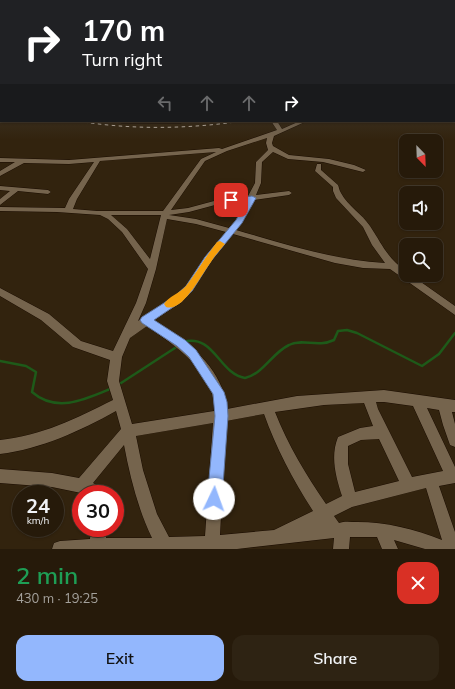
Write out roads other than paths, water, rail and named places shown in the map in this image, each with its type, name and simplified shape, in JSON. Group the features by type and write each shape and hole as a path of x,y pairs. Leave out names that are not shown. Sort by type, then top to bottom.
{"street":[{"path":"274,122 281,131"},
{"path":"165,548 150,517 136,470 128,431 113,381 116,357 141,303 152,269 160,230 165,215 197,167 203,160 224,150 271,135 302,122"},
{"path":"126,336 146,320 179,299 189,288 208,259 232,231 252,198 258,183 259,162 270,152 271,135"},
{"path":"236,146 270,146 280,154 293,159 333,161 363,170"},
{"path":"0,160 68,162 224,150"},
{"path":"68,210 73,199 98,160"},
{"path":"0,174 22,161"},
{"path":"319,165 318,172 336,186 336,190 340,198 366,226 376,245 392,266 455,311"},
{"path":"0,188 48,192"},
{"path":"0,203 16,189"},
{"path":"165,215 214,203 289,193"},
{"path":"200,221 204,206"},
{"path":"0,209 68,210 102,213 165,215 200,221 318,256 378,266 392,266"},
{"path":"102,213 115,220 136,245 152,269"},
{"path":"0,292 45,317 77,344 116,357"},
{"path":"146,320 181,343 196,357 218,392 221,402 212,543"},
{"path":"368,396 372,411 408,485"},
{"path":"0,476 46,479 82,485 128,431 297,402 368,396 384,396 450,405 449,425 455,440"},
{"path":"274,538 350,500 408,485 453,476 417,401"},
{"path":"0,447 8,447 41,438 85,420 119,403"},
{"path":"266,407 276,430 304,484 324,512 339,529 341,549"},
{"path":"350,500 343,472 341,448 343,442 360,434 383,432"},
{"path":"430,480 453,549"},
{"path":"60,549 97,545 165,548 274,538 339,529 381,530 415,537 446,549"},
{"path":"381,530 390,549"},
{"path":"97,545 98,537"}],"waterway":[{"path":"183,342 193,341 202,343 236,375 245,378 257,372 277,353 289,345 300,342 328,342 334,340 338,331 347,330 357,333 422,366 439,354 455,333"},
{"path":"118,385 178,346"},
{"path":"0,361 26,366 36,372 32,392 51,402 60,403 80,400 110,389"}],"railway":[{"path":"84,122 139,127 201,126 236,122"}]}
